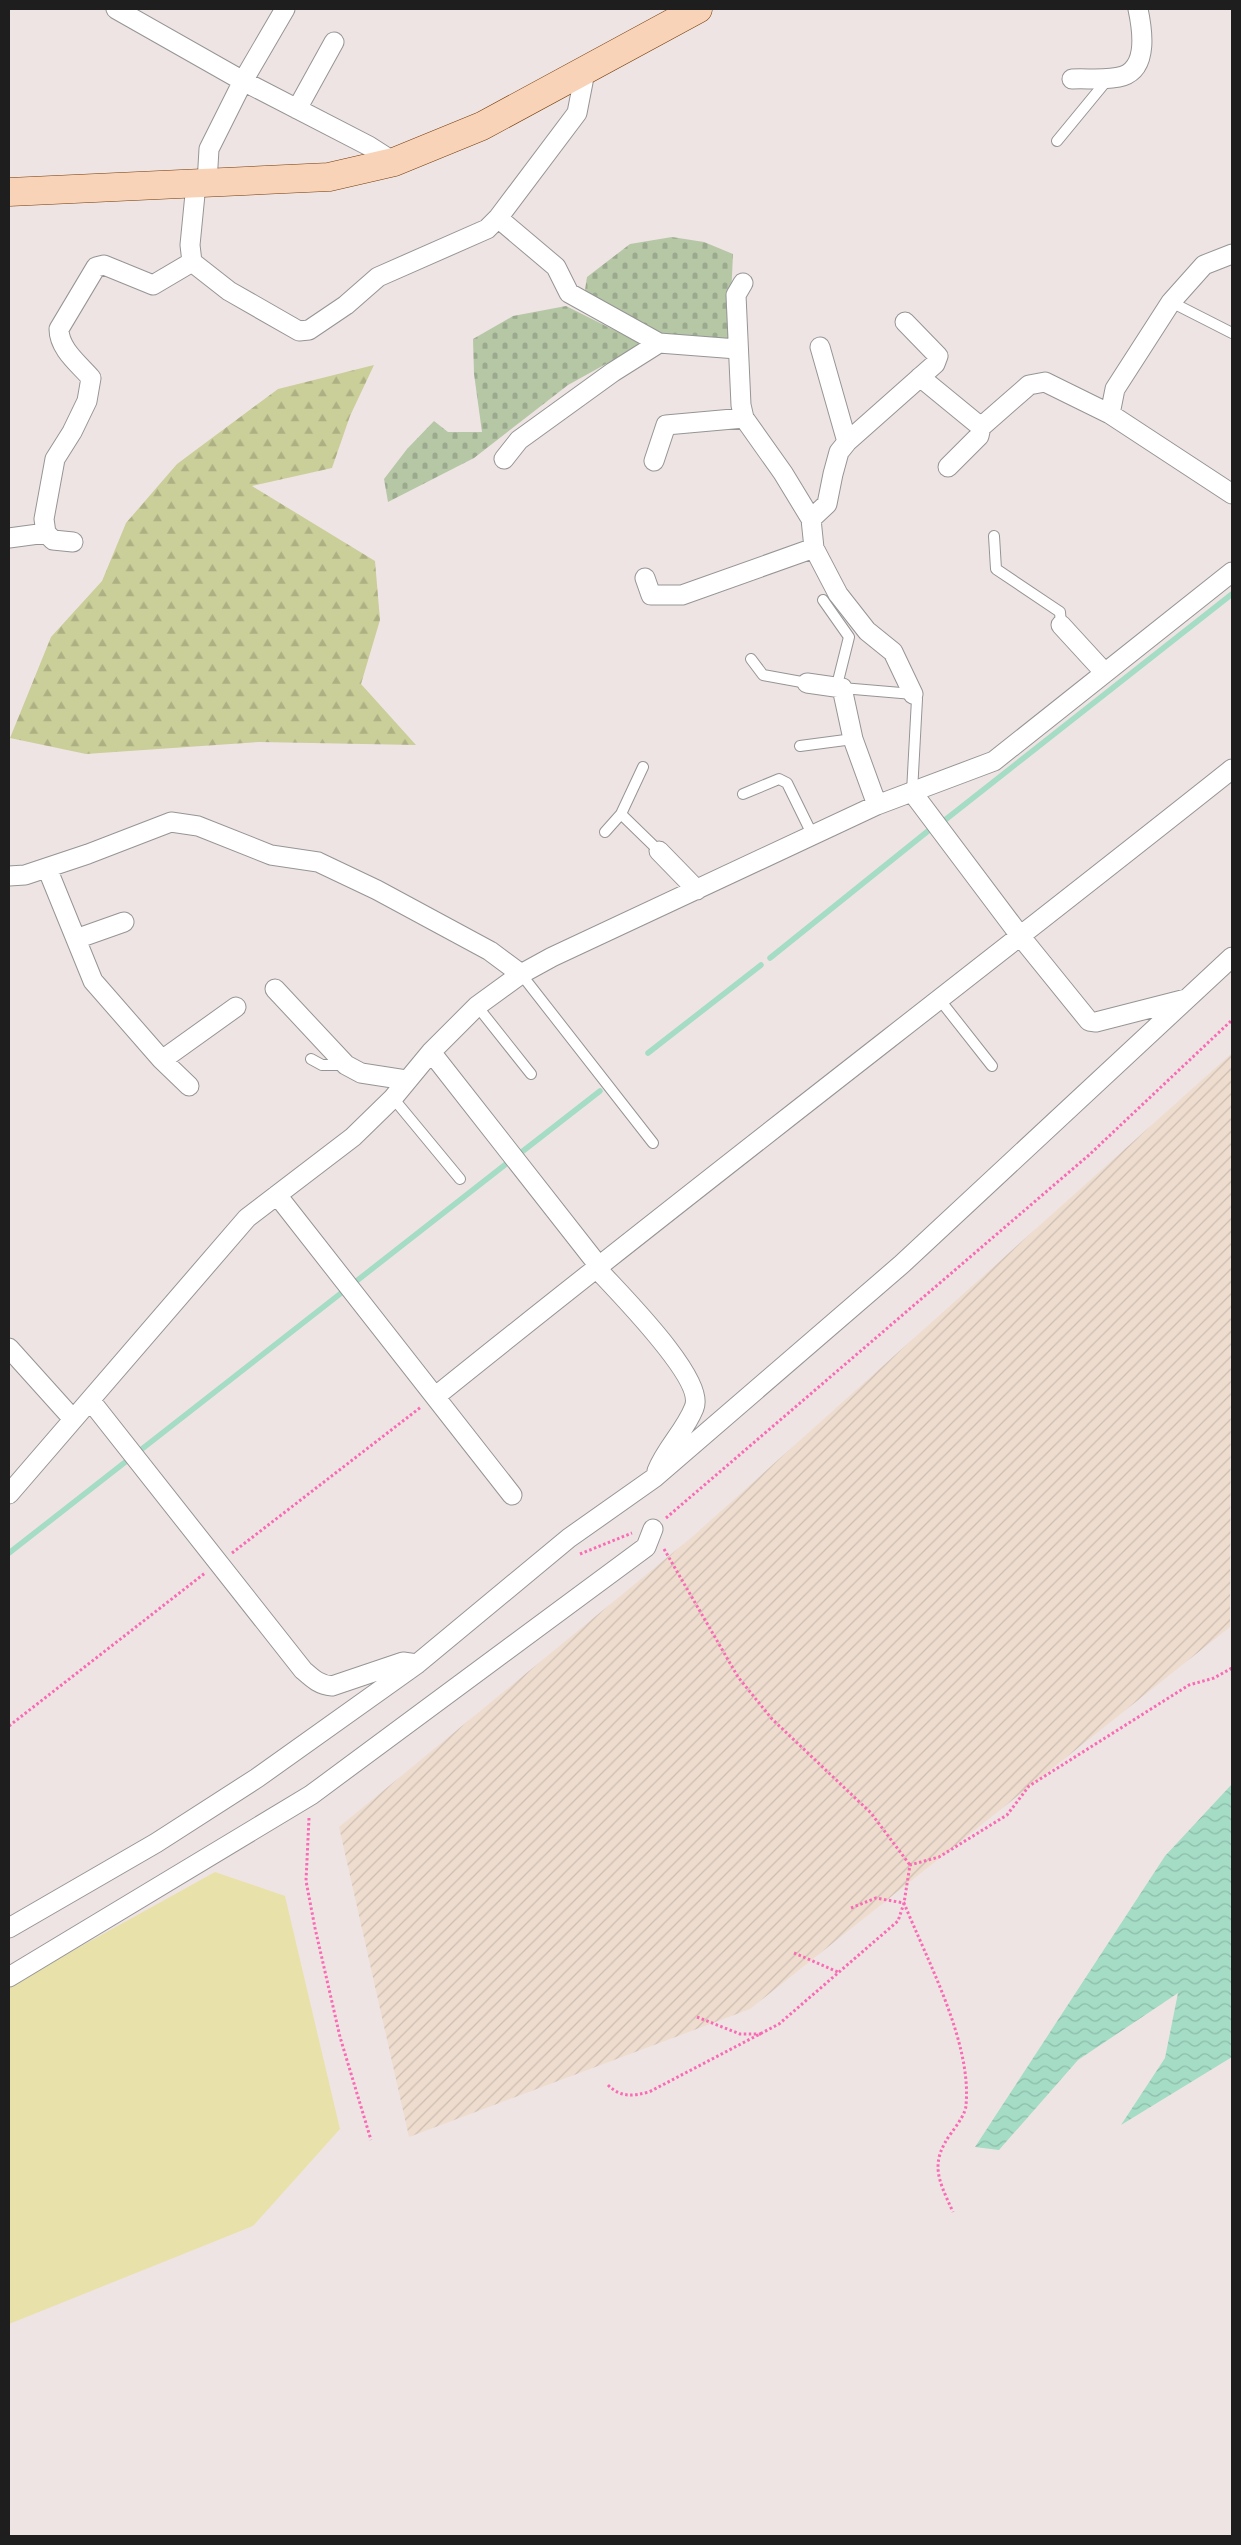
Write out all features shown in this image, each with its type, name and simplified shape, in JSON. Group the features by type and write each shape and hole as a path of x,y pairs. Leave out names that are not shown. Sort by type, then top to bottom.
{"street":[{"path":"116,9 243,80 369,146 394,162"},
{"path":"285,9 243,80 209,150 190,245 192,262 229,291 299,331 309,330 346,305 378,277 487,229 498,218 577,113 585,72"},
{"path":"9,192 330,177 394,162 482,126 585,72 662,27 698,9"},
{"path":"1072,79 1124,76 1134,67 1141,53 1143,37 1138,9"},
{"path":"298,109 334,42"},
{"path":"498,218 556,266 569,293 659,344 737,349"},
{"path":"1110,414 1115,389 1171,302 1204,265 1230,256"},
{"path":"73,542 52,540 46,533 44,518 55,459 72,432 87,401 91,378 63,347 58,338 58,329 96,266 104,265 153,285 192,262"},
{"path":"743,283 736,295 740,405 744,418 783,473 811,519 814,548 838,594 867,631 893,652 913,694"},
{"path":"811,519 827,504 839,452 847,442 935,364 938,356 905,322"},
{"path":"504,459 519,440 613,372 659,344"},
{"path":"820,347 847,442"},
{"path":"920,378 981,427"},
{"path":"948,467 979,436 981,427 1029,386 1045,382 1110,414 1232,494"},
{"path":"654,461 666,425 744,418"},
{"path":"9,538 46,533"},
{"path":"645,578 651,595 682,594 814,548"},
{"path":"9,1494 72,1418 90,1400 247,1218 353,1137 393,1098 431,1052 478,1006 521,974 552,958 877,806 994,761 1232,572"},
{"path":"1062,625 1105,673"},
{"path":"806,683 842,688 854,739 877,806"},
{"path":"436,1396 598,1265 1021,937 1232,769"},
{"path":"912,792 1021,937 1089,1021 1096,1022 1188,999"},
{"path":"9,876 25,875 47,868 172,822 198,826 271,855 318,862 377,890 490,951 521,974"},
{"path":"659,851 697,890"},
{"path":"47,868 93,981 162,1060 189,1086"},
{"path":"76,939 124,922"},
{"path":"9,1928 156,1843 257,1778 417,1664 570,1538 654,1478 902,1264 1232,957"},
{"path":"276,988 346,1065 361,1073 406,1080"},
{"path":"162,1060 236,1006"},
{"path":"431,1052 598,1265 601,1273 680,1363 692,1384 696,1397 694,1408 662,1459 654,1478"},
{"path":"277,1195 512,1495"},
{"path":"9,1348 72,1418"},
{"path":"90,1400 303,1670 315,1681 332,1686 402,1662 417,1664"},
{"path":"9,1977 311,1795 646,1547 653,1530"}],"lane":[{"path":"1057,142 1110,77"},
{"path":"1171,302 1232,334"},
{"path":"994,536 996,569 1060,612 1062,625"},
{"path":"823,600 849,637 838,681 842,688 913,694 917,699 912,792"},
{"path":"751,659 763,675 806,683"},
{"path":"800,746 854,739"},
{"path":"605,832 621,814 643,767"},
{"path":"743,794 779,779 787,783 813,836"},
{"path":"621,814 659,851"},
{"path":"521,974 653,1143"},
{"path":"940,1000 992,1066"},
{"path":"478,1006 531,1074"},
{"path":"311,1059 322,1064 346,1065"},
{"path":"393,1098 460,1179"}],"path":[{"path":"578,1555 587,1553 629,1533 653,1530 1089,1155 1232,1020"},
{"path":"608,2085 615,2093 631,2097 649,2092 779,2024 898,1921 904,1903 910,1865 871,1813 772,1719 738,1677 653,1530"},
{"path":"910,1865 939,1857 1007,1815 1029,1786 1189,1685 1214,1678 1232,1668"},
{"path":"311,1795 306,1846 306,1881 340,2037 371,2140"},
{"path":"851,1908 876,1898 904,1903"},
{"path":"904,1903 956,2033 964,2067 966,2107 956,2128 940,2148 937,2178 953,2212"},
{"path":"794,1953 838,1972"},
{"path":"697,2018 740,2034 762,2034"}],"shaded area":[{"path":"1232,1053 1230,1627 750,2009 409,2137 339,1827 692,1537"},
{"path":"215,1872 285,1896 340,2129 253,2226 9,2324 9,1986"}],"green space":[{"path":"672,237 704,242 733,254 729,341 662,334 584,296 587,277 630,244"},
{"path":"566,306 642,344 568,385 474,458 388,502 384,479 407,449 434,421 448,432 482,432 474,374 473,339 513,316"},
{"path":"374,365 350,416 332,468 252,486 375,561 380,620 361,684 416,745 259,742 86,754 10,738 51,637 102,581 126,523 177,464 278,389"}],"water":[{"path":"1232,1784 1232,2057 1121,2125 1165,2058 1178,1993 1078,2060 999,2150 975,2147 1165,1856"}],"waterway":[{"path":"945,820 1232,594"},
{"path":"770,958 928,831"},
{"path":"648,1053 761,965"},
{"path":"523,1151 600,1091"},
{"path":"9,1553 506,1164"}]}
